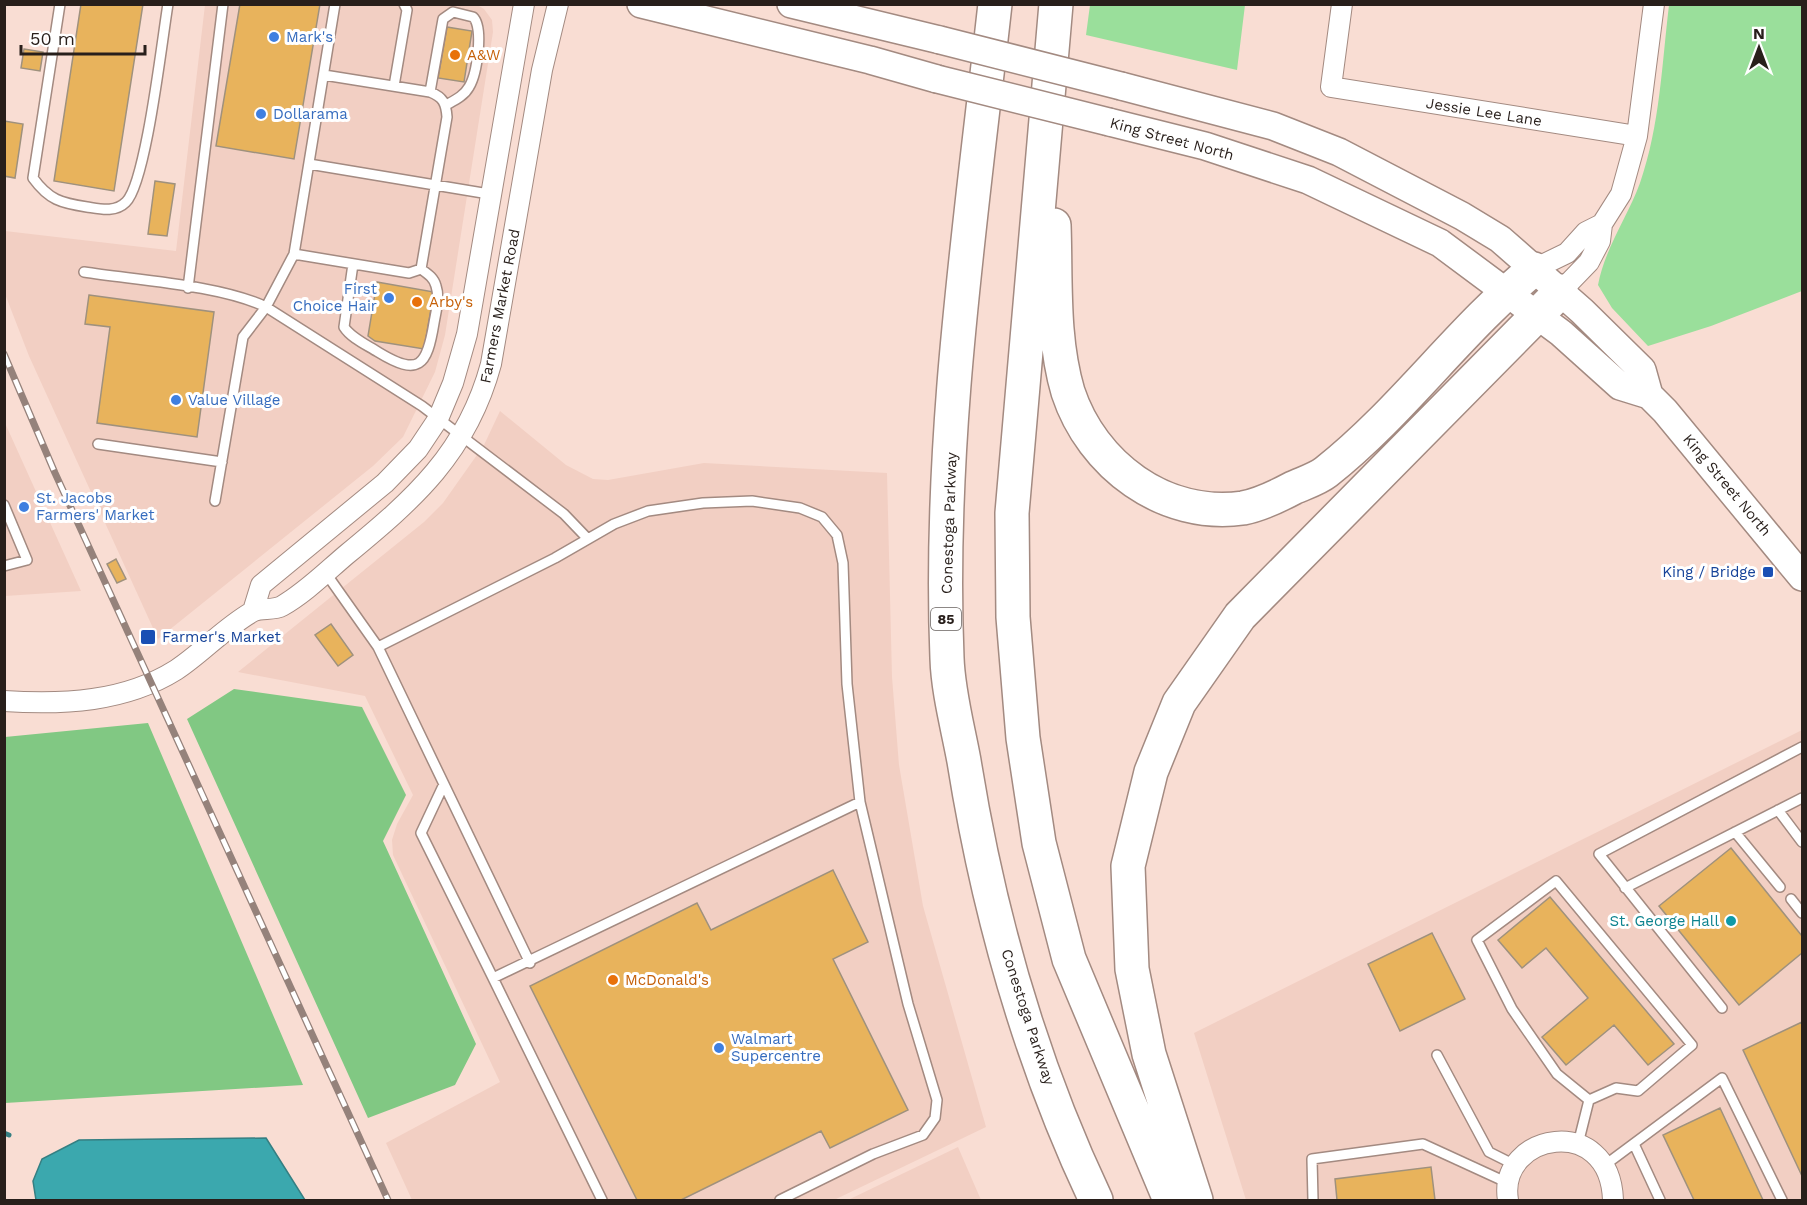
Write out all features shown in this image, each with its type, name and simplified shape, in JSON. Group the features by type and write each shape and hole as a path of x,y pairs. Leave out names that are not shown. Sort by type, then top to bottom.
{"highway":[{"path":"1056,4 1012,513 1013,617 1023,738 1039,843 1069,960 1170,1200"},
{"name":"Conestoga Parkway","path":"994,9 959,331 946,531 947,663 972,811 1013,982 1074,1154 1096,1200"},
{"path":"1051,53 1058,342 1068,391 1083,429 1121,473 1148,490 1172,501 1203,507 1243,508 1277,496 1324,473 1369,433 1506,292 1534,269"},
{"path":"1196,1200 1149,1054 1132,969 1128,866 1151,772 1179,703 1240,616 1561,291"}],"main road":[{"name":"King Street North","path":"641,4 1205,146 1308,180 1440,243 1538,315 1620,386 1649,395 1665,411 1803,577"},
{"name":"King Street North","path":"791,4 1263,123 1339,152 1462,216 1500,239 1561,291 1642,370 1649,395"}],"street":[{"name":"Farmers Market Road","path":"253,611 261,585 402,467 438,419 453,383 467,334 489,194 524,4"},
{"name":"Farmers Market Road","path":"4,701 67,703 105,698 153,683 176,670 253,611 280,608 406,506 442,465 462,437 482,397 496,342 542,70 558,4"},
{"name":"Jessie Lee Lane","path":"1342,4 1330,87 1637,136"},
{"path":"1561,291 1589,262 1600,240 1602,224 1622,194 1637,136 1654,4"},
{"path":"1534,269 1567,253 1586,232 1602,224"},
{"path":"1510,1183 1527,1152 1550,1142 1578,1144 1598,1156 1605,1165 1612,1182 1613,1200"}],"lane":[{"path":"60,4 33,178 45,194 66,204 109,210 124,204 133,194 146,144 168,4"},
{"path":"188,288 223,4"},
{"path":"215,501 243,337 266,307 294,254 335,4"},
{"path":"394,86 407,10 404,4"},
{"path":"430,92 443,19 453,12 468,14 478,21 480,31 472,81 465,93 446,105"},
{"path":"324,75 430,92 440,96 446,105 443,141 421,269"},
{"path":"309,164 489,194"},
{"path":"294,254 409,273 421,269"},
{"path":"353,264 344,327 351,334 395,362 408,366 419,362 429,350 438,297 434,280 421,269"},
{"path":"84,272 252,300 266,307 422,406 564,514 587,537"},
{"path":"98,444 222,462"},
{"path":"378,647 555,558 587,537 648,511 703,502 752,501 800,507 822,517 837,535 843,563 847,684 860,802 908,1004 937,1100 935,1118 923,1135 873,1154 780,1200"},
{"path":"4,505 27,560 4,566"},
{"path":"325,573 378,647 530,963"},
{"path":"1722,1008 1599,854 1803,747"},
{"path":"444,784 421,833 602,1200"},
{"path":"1625,888 1803,798"},
{"path":"493,978 530,963 860,802"},
{"path":"1778,810 1803,842"},
{"path":"1735,832 1780,887"},
{"path":"1556,881 1692,1045 1638,1090 1616,1088 1589,1100 1557,1074 1512,1009 1477,940 1556,881"},
{"path":"1791,900 1803,913"},
{"path":"1437,1055 1489,1152 1510,1183"},
{"path":"1605,1165 1722,1078 1782,1200"},
{"path":"1578,1144 1589,1100"},
{"path":"1313,1200 1312,1158 1422,1144 1510,1183"},
{"path":"1634,1144 1660,1200"}],"shaded area":[{"path":"205,5 477,5 484,9 492,20 493,32 445,335 435,372 403,437 373,466 158,639 29,356 5,294 5,231 176,251"},
{"path":"500,411 566,465 593,479 608,480 704,463 887,473 892,677 899,765 923,906 986,1127 834,1200 412,1200 386,1143 500,1082 393,855 392,840 397,824 413,795 365,696 238,672 424,522 443,503 484,445"},
{"name":"St. Jacobs Farmers' Market","path":"5,423 81,591 5,596"},
{"path":"1802,730 1802,1200 1246,1200 1194,1033"},
{"path":"958,1147 981,1200 848,1200 906,1172"}],"green space":[{"path":"1090,5 1245,5 1237,70 1086,35"},
{"path":"1669,5 1802,5 1802,291 1711,326 1648,346 1612,308 1598,285 1606,258 1635,196 1647,161 1659,94"},
{"path":"234,689 362,707 406,795 383,841 476,1044 455,1085 368,1118 187,719"},
{"path":"148,723 303,1085 5,1103 5,737"}],"water":[{"path":"266,1138 305,1200 36,1200 33,1181 42,1159 79,1140"}],"building":[{"path":"81,4 143,4 114,191 54,181"},
{"path":"240,4 320,4 294,159 216,146"},
{"name":"A&W","path":"447,27 472,31 464,82 438,78"},
{"path":"24,49 43,52 40,71 21,68"},
{"path":"4,121 23,124 15,178 4,176"},
{"path":"155,181 175,184 167,236 148,234"},
{"path":"377,282 434,292 424,349 375,341 368,336"},
{"path":"89,295 214,312 197,437 97,423 110,327 85,324"},
{"path":"116,559 126,579 117,583 107,564"},
{"path":"331,624 353,655 338,666 315,635"},
{"name":"St. George Hall","path":"1731,848 1802,936 1802,953 1739,1005 1659,906"},
{"name":"Walmart Supercentre","path":"833,870 868,942 833,959 908,1110 830,1148 821,1131 681,1200 637,1200 530,986 697,903 711,930"},
{"path":"1550,897 1674,1044 1648,1065 1614,1025 1566,1065 1542,1037 1588,998 1546,948 1522,968 1498,940"},
{"path":"1432,933 1465,999 1400,1031 1368,964"},
{"path":"1802,1022 1802,1176 1743,1050"},
{"path":"1720,1108 1763,1200 1694,1200 1663,1135"},
{"path":"1431,1167 1435,1200 1337,1200 1335,1179"}],"waterway":[{"path":"4,1133 9,1135"}],"railway":[{"path":"4,354 55,473 388,1200"}],"place":[{"name":"Mark's","path":"274,37"},
{"name":"A&W","path":"455,55"},
{"name":"Dollarama","path":"261,114"},
{"name":"First Choice Hair","path":"389,298"},
{"name":"Arby's","path":"417,302"},
{"name":"Value Village","path":"176,400"},
{"name":"St. Jacobs Farmers' Market","path":"24,507"},
{"name":"King / Bridge","path":"1768,572"},
{"name":"Farmer's Market","path":"148,637"},
{"name":"St. George Hall","path":"1731,921"},
{"name":"McDonald's","path":"613,980"},
{"name":"Walmart Supercentre","path":"719,1048"}]}
